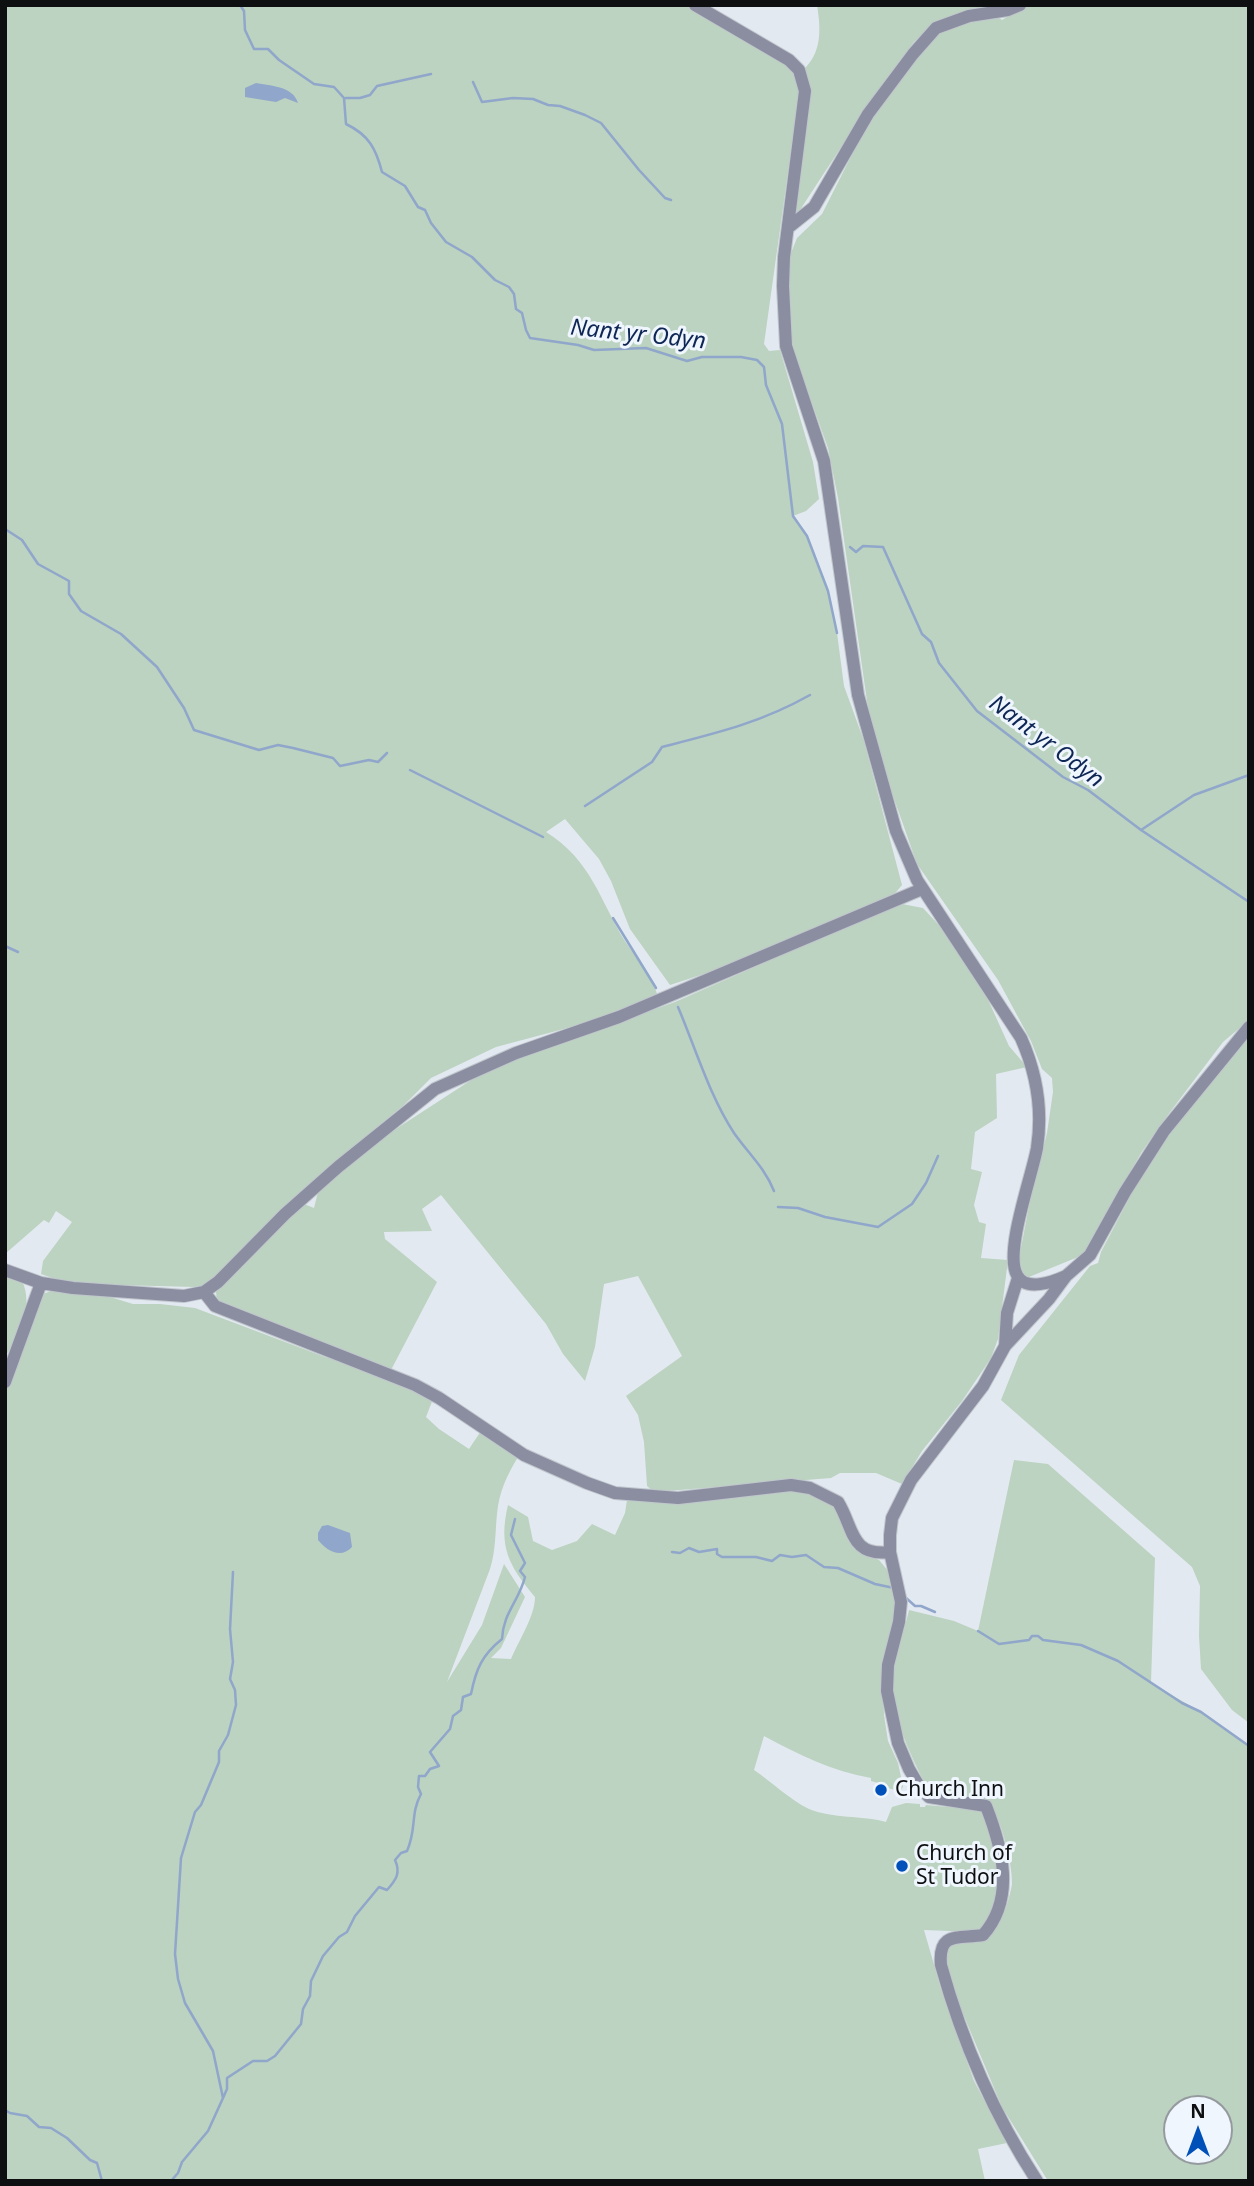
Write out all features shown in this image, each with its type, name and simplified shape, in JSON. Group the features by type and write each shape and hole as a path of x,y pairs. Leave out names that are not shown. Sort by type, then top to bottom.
{"street":[{"path":"695,5 789,60 803,79 805,91 783,286 786,346 824,461 858,695 896,831 922,890 1021,1038 1032,1063 1039,1092 1037,1149 1017,1234 1014,1263 1018,1278 1007,1313 1005,1346"},
{"path":"789,227 814,207 868,114 936,28 970,16 1008,10 1020,5"},
{"path":"5,1270 41,1283 73,1288 150,1295 184,1296 204,1292 218,1282 285,1214 338,1167 435,1089 516,1053 619,1017 922,890"},
{"path":"1037,2181 992,2103 975,2065 941,1965 940,1951 945,1941 954,1937 983,1935 992,1925 1000,1907 1003,1886 1000,1844 986,1806 929,1797 919,1786 898,1743 887,1691 888,1665 901,1602 890,1552 892,1518 911,1480 983,1386 1005,1346 1022,1331 1066,1276 1090,1255 1125,1192 1164,1131 1249,1027"},
{"path":"1018,1278 1026,1284 1034,1285 1066,1276"},
{"path":"5,1382 41,1283"},
{"path":"204,1292 215,1306 415,1385 524,1455 587,1483 615,1493 678,1498 768,1486 810,1488 838,1502 850,1532 863,1549 870,1553 890,1552"}],"green space":[{"path":"5,5 687,5 792,68 798,81 799,93 764,344 769,351 780,350 813,462 819,499 806,511 793,516 807,536 828,591 844,686 864,741 902,885 892,897 713,971 670,985 630,929 599,859 565,819 546,832 562,843 584,868 625,941 648,974 658,997 575,1026 496,1047 431,1078 404,1105 309,1184 219,1274 203,1286 79,1284 41,1274 43,1261 72,1222 56,1211 49,1223 44,1220 5,1254"},
{"path":"817,5 1000,5 950,17 929,28 914,42 883,83 798,213 795,212 803,70 814,56 819,40"},
{"path":"1027,5 1249,5 1249,1020 1223,1042 1141,1153 1083,1255 1029,1277 1024,1274 1020,1265 1020,1253 1047,1133 1053,1092 1052,1078 1042,1069 1031,1041 998,980 917,864 872,736 838,498 828,448 796,359 791,338 787,288 789,258 797,238 822,214 870,119 930,42 945,29 996,16 1002,20"},
{"path":"902,904 923,908 948,935 985,993 1009,1046 1027,1067 996,1074 997,1118 975,1132 971,1169 982,1172 974,1205 979,1222 986,1224 981,1258 1008,1260 998,1339 991,1358 962,1401 922,1451 902,1484 876,1473 840,1473 831,1478 654,1492 647,1486 644,1442 638,1415 626,1396 682,1356 638,1276 604,1284 595,1347 585,1381 563,1354 546,1324 441,1195 422,1209 432,1231 384,1232 385,1239 437,1282 391,1370 217,1301 216,1292 304,1204 314,1208 318,1192 379,1140 479,1075 521,1057 675,1002"},
{"path":"1249,1036 1249,1723 1232,1710 1201,1669 1200,1586 1192,1567 1001,1400 1019,1355 1090,1266 1098,1263 1101,1252 1144,1170"},
{"path":"5,1275 22,1281 26,1310 20,1330 5,1357"},
{"path":"51,1291 107,1296 133,1304 195,1308 350,1364 433,1399 426,1417 439,1429 469,1449 481,1431 518,1457 500,1498 490,1569 447,1682 482,1625 504,1564 525,1597 501,1648 491,1658 511,1659 532,1612 535,1597 512,1565 505,1544 508,1505 528,1517 533,1541 552,1550 577,1541 592,1524 615,1535 625,1513 627,1500 680,1504 775,1490 809,1492 838,1508 861,1552 879,1560 889,1572 897,1600 897,1613 883,1679 884,1715 888,1741 898,1763 903,1786 901,1792 885,1787 871,1781 871,1778 816,1762 764,1736 754,1770 802,1805 828,1814 886,1822 892,1807 906,1803 920,1804 920,1807 926,1805 981,1810 986,1816 998,1873 995,1899 984,1929 974,1932 924,1930 941,1989 974,2081 1007,2143 978,2149 985,2181 5,2181 5,1392 43,1294"},
{"path":"1014,1460 1048,1464 1155,1558 1151,1683 1201,1712 1249,1746 1249,2181 1048,2181 1002,2107 954,1992 947,1963 947,1950 951,1942 988,1936 1001,1920 1012,1884 1004,1838 995,1813 983,1799 940,1795 927,1788 913,1760 894,1700 894,1669 909,1610 954,1621 978,1631"}],"water":[{"path":"256,83 286,90 298,103 285,98 276,102 245,97 245,88"},
{"path":"328,1525 350,1533 352,1547 348,1551 334,1552 318,1540 322,1526"}],"waterway":[{"name":"Nant yr Odyn","path":"240,5 244,11 245,30 254,49 268,49 314,84 334,87 344,98 346,124 370,144 382,172 405,186 446,242 472,257 495,280 509,287 514,294 516,309 522,313 530,338 594,350 646,348 687,361 702,357 741,357 757,360 764,367 766,385 782,424 793,516 807,536 828,591 837,633"},
{"path":"346,98 360,98 370,95 377,86 431,74"},
{"path":"473,82 482,102 513,98 533,99 560,106 601,123 639,170 665,198 671,200"},
{"path":"5,529 22,540 38,564 69,581 69,594 81,611 121,634 157,667 184,708 194,730 259,750 278,745 293,748 333,758 340,766 369,760 378,762 387,753"},
{"name":"Nant yr Odyn","path":"850,547 856,552 863,546 883,547 922,634 931,642 939,663 977,711 1063,777 1088,790 1141,830 1249,902"},
{"path":"585,806 652,762 662,747 756,720 810,695"},
{"path":"410,770 543,837"},
{"path":"1141,830 1194,795 1249,775"},
{"path":"613,918 656,988"},
{"path":"5,946 18,952"},
{"path":"678,1007 725,1119 761,1168 774,1191"},
{"path":"778,1207 798,1208 825,1217 878,1227 912,1204 926,1183 938,1156"},
{"path":"223,2098 227,2089 227,2078 253,2061 267,2061 275,2056 301,2024 303,2009 310,1996 311,1981 323,1956 339,1937 347,1932 355,1916 379,1887 387,1890 395,1880 398,1869 395,1860 407,1851 412,1836 421,1794 418,1787 419,1776 425,1776 430,1769 439,1766 430,1752 450,1729 453,1716 461,1710 463,1697 471,1694 475,1677 485,1657 502,1639 505,1622 525,1577 520,1571 525,1563 511,1535 515,1519"},
{"path":"672,1552 680,1553 689,1548 699,1552 717,1549 717,1554 722,1557 756,1557 772,1561 780,1555 806,1555 824,1567 838,1568 875,1584 894,1588"},
{"path":"171,2181 182,2162 208,2131 223,2098 213,2051 185,2003 175,1954 181,1858 195,1812 201,1805 219,1762 219,1751 228,1735 236,1705 235,1690 230,1679 233,1662 230,1629 233,1572"},
{"path":"905,1597 915,1606 935,1612"},
{"path":"978,1631 999,1644 1029,1640 1032,1636 1038,1636 1043,1640 1081,1645 1118,1661 1182,1703 1201,1712 1249,1746"},
{"path":"5,2110 27,2116 39,2127 51,2128 67,2138 90,2160 97,2163 102,2181"}],"place":[{"name":"Church Inn","path":"881,1790"},
{"name":"Church of St Tudor","path":"902,1866"}]}
